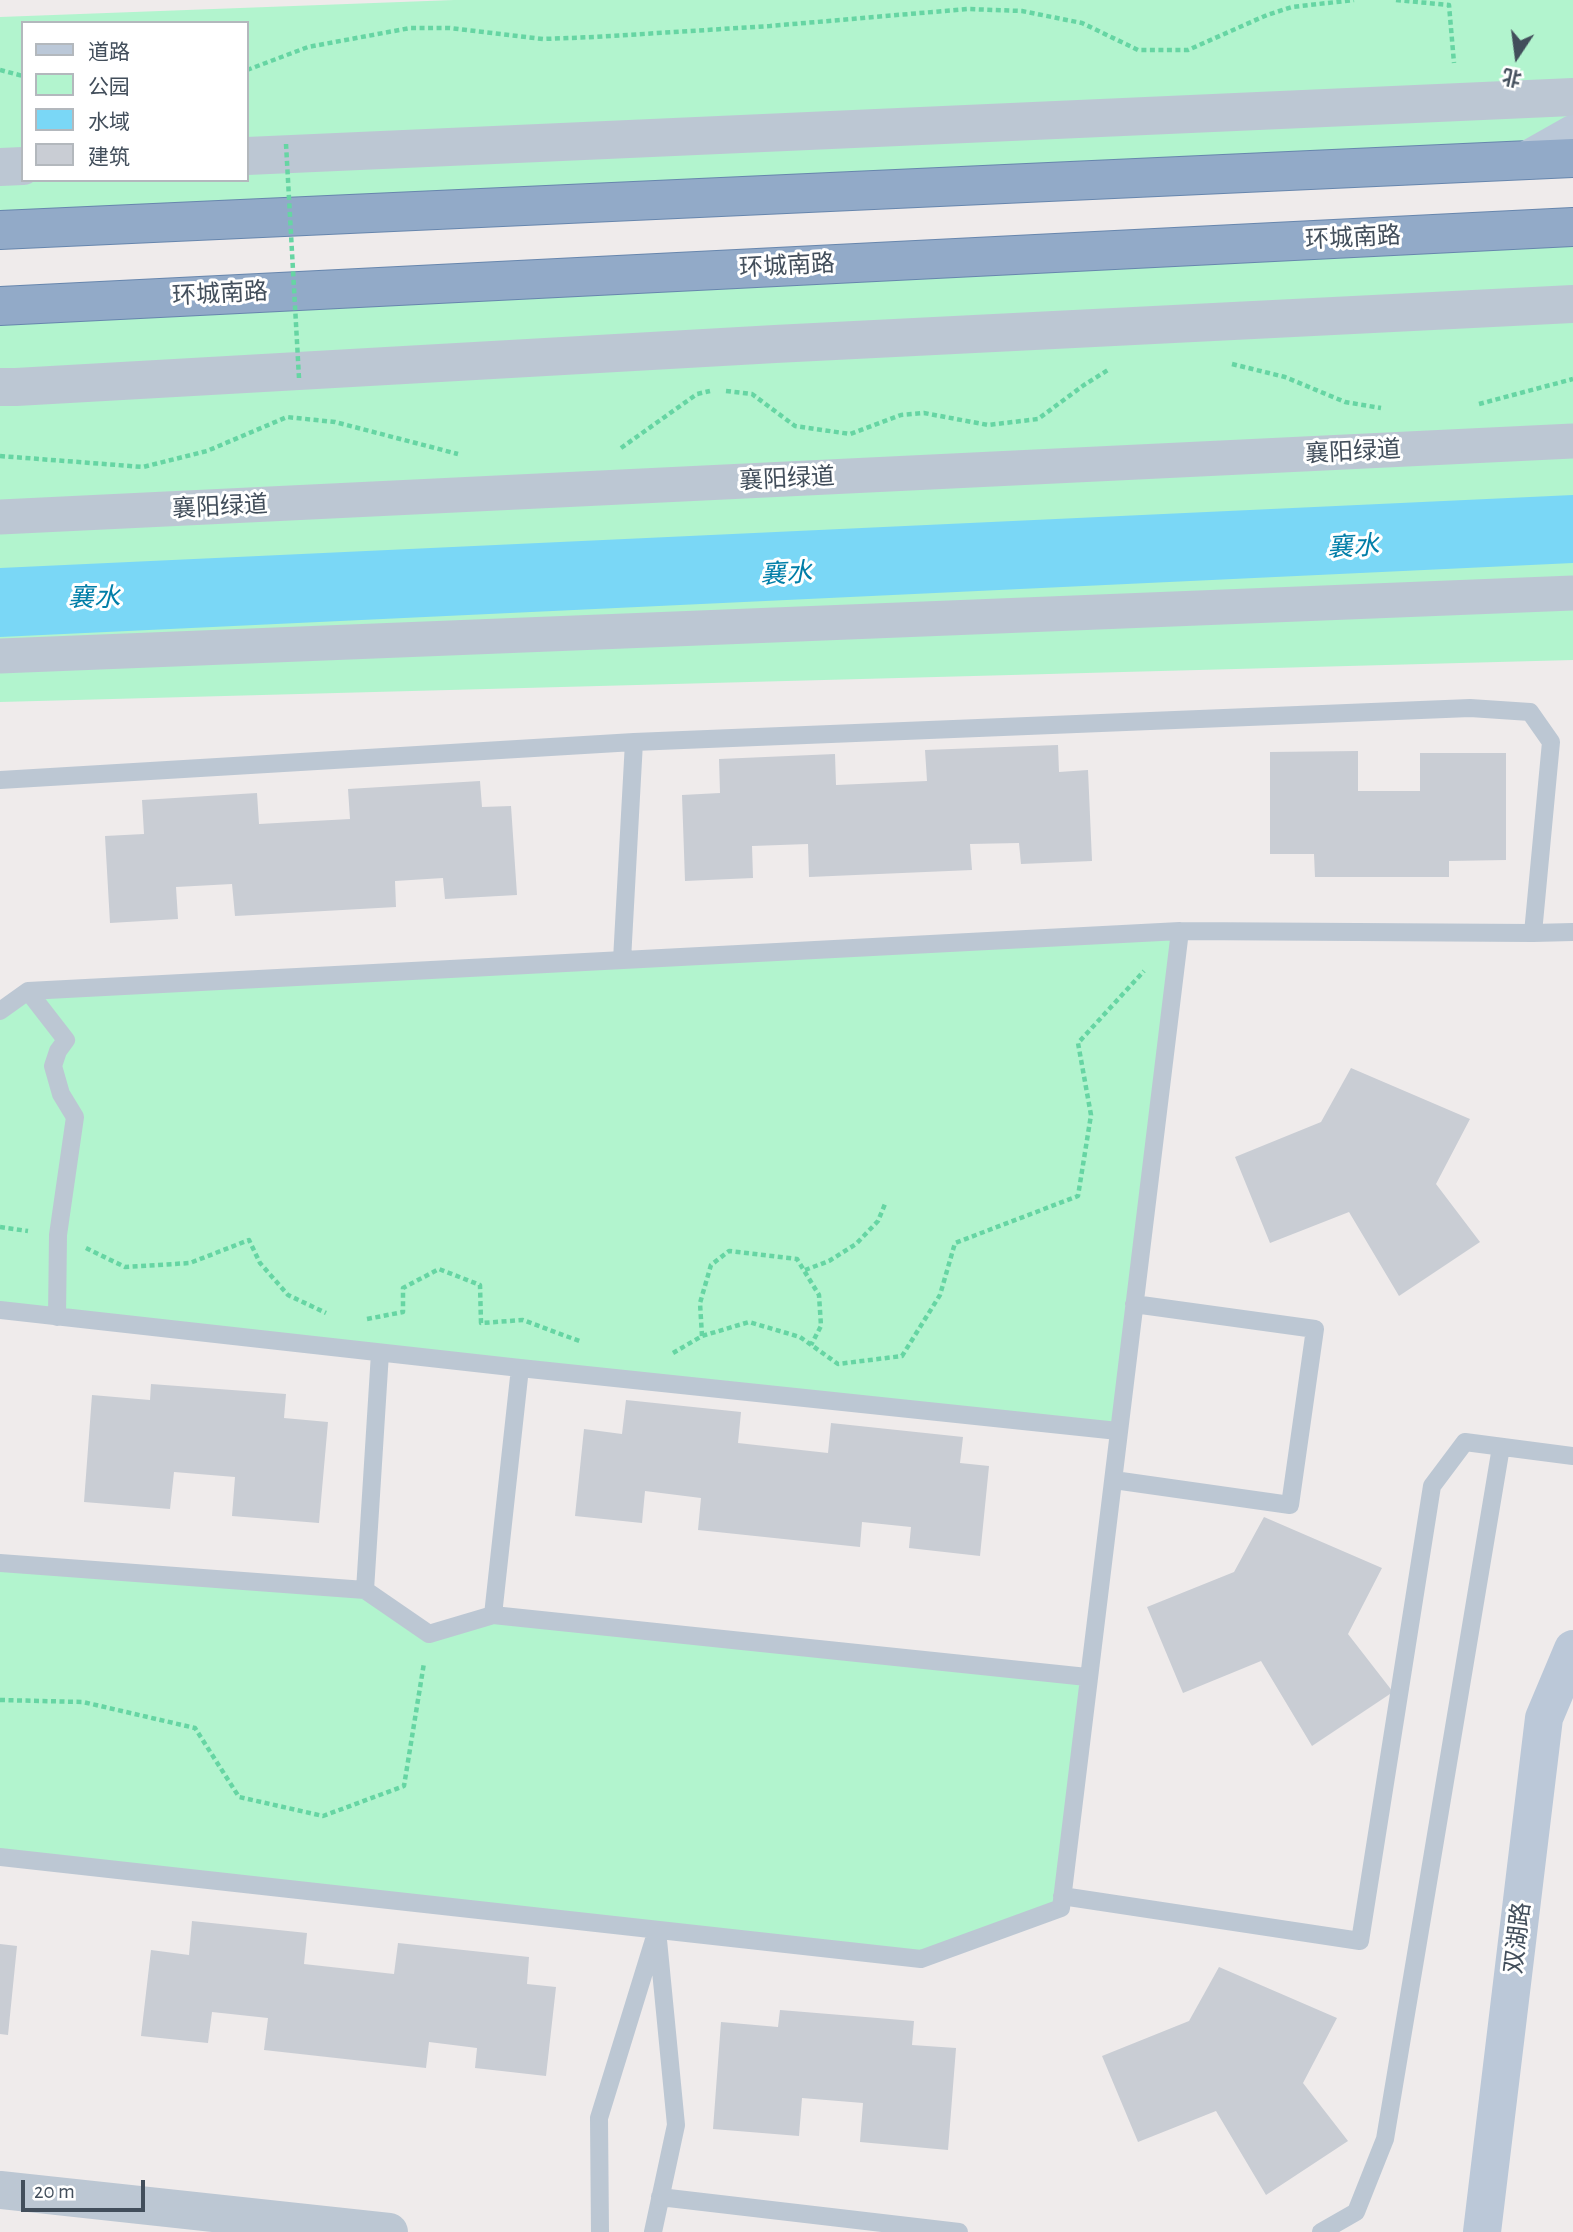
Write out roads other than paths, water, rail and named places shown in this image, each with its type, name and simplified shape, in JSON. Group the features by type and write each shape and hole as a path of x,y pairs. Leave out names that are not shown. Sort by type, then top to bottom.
{"highway":[{"path":"0,230 1573,158"},
{"name":"环城南路","path":"0,306 1573,227"}],"main road":[{"path":"1527,160 1573,134"},
{"name":"双湖路","path":"1482,2232 1544,1717 1573,1649"}],"street":[{"path":"248,156 1573,97"},
{"path":"0,167 21,166"},
{"path":"0,387 762,344 1573,304"},
{"name":"襄阳绿道","path":"0,517 1573,441"},
{"path":"0,656 1573,593"},
{"path":"0,2190 389,2232"}],"lane":[{"path":"0,780 634,742 1470,708 1530,712 1551,743 1533,933"},
{"path":"622,960 634,742"},
{"path":"0,1857 921,1959 1061,1908 1087,1677 1180,931"},
{"path":"0,1011 28,991 1180,931 1573,932"},
{"path":"28,991 66,1040 52,1066 61,1094 75,1117 58,1235 57,1317"},
{"path":"1121,1481 1290,1505 1315,1329 1134,1304"},
{"path":"0,1310 380,1353 1118,1430"},
{"path":"365,1590 380,1353"},
{"path":"493,1615 520,1368"},
{"path":"1062,1896 1360,1941 1432,1486 1465,1442 1573,1457"},
{"path":"1321,2232 1356,2212 1385,2139 1501,1447"},
{"path":"0,1563 365,1590 429,1634 493,1615 1087,1677"},
{"path":"653,2232 676,2125 657,1930"},
{"path":"600,2232 599,2118 657,1930"},
{"path":"660,2197 959,2232"}],"water":[{"name":"襄水","path":"1573,495 1573,563 0,637 0,568"}]}
